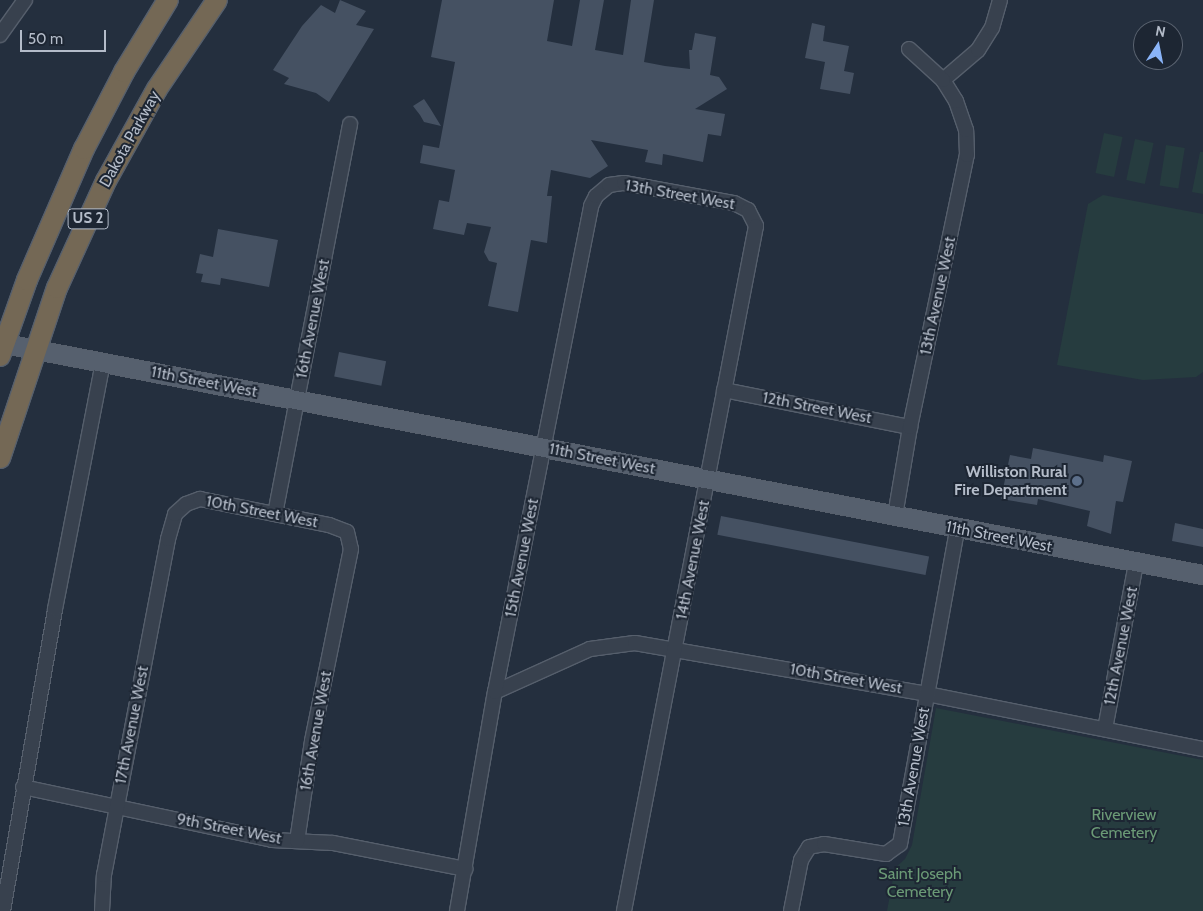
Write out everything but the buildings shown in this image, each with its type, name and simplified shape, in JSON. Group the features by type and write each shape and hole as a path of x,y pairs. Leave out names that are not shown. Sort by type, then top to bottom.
{"highway":[{"name":"Dakota Parkway","path":"1,348 48,228 84,149 124,72 168,0"},
{"name":"Dakota Parkway","path":"0,458 34,350 57,288 106,180 156,89 218,0"}],"main road":[{"name":"11th Street West","path":"1,348 34,350 103,363 1203,575"}],"street":[{"path":"0,35 25,0"},
{"path":"943,80 978,50 992,28 1000,0"},
{"name":"13th Avenue West","path":"895,516 910,427 967,155 964,123 956,101 943,80 909,49"},
{"name":"16th Avenue West","path":"275,514 350,124"},
{"name":"13th Street West","path":"591,206 596,196 609,185 624,183 734,203 748,210"},
{"name":"15th Avenue West","path":"457,911 466,869 495,692 591,206"},
{"name":"14th Avenue West","path":"624,911 756,226 748,210"},
{"path":"3,911 22,787 103,363"},
{"name":"12th Street West","path":"724,390 910,427"},
{"name":"10th Street West","path":"168,539 175,514 186,504 200,499 329,525 348,532 351,549 349,563"},
{"name":"13th Avenue West","path":"791,911 799,868 809,847 824,844 886,854 900,844 957,529"},
{"name":"17th Avenue West","path":"102,911 104,875 168,539"},
{"name":"16th Avenue West","path":"297,841 312,741 349,563"},
{"name":"12th Avenue West","path":"1105,729 1136,563"},
{"name":"10th Street West","path":"495,692 590,649 636,643 676,648 926,694 1203,749"},
{"name":"9th Street West","path":"22,787 272,840 334,843 466,869"}],"green space":[{"path":"1104,133 1123,137 1114,177 1095,173"},
{"path":"1135,139 1154,143 1145,184 1126,180"},
{"path":"1166,145 1185,148 1178,188 1160,185"},
{"path":"1200,152 1203,152 1203,194 1192,192"},
{"path":"1103,195 1203,214 1203,372 1196,377 1143,380 1057,365 1088,204"},
{"name":"Riverview Cemetery","path":"936,708 1203,760 1203,911 887,911 895,868 905,859 912,845"}],"place":[{"name":"Williston Rural Fire Department","path":"1077,481"}],"park label":[{"name":"Saint Joseph Cemetery","path":"920,883"}]}
